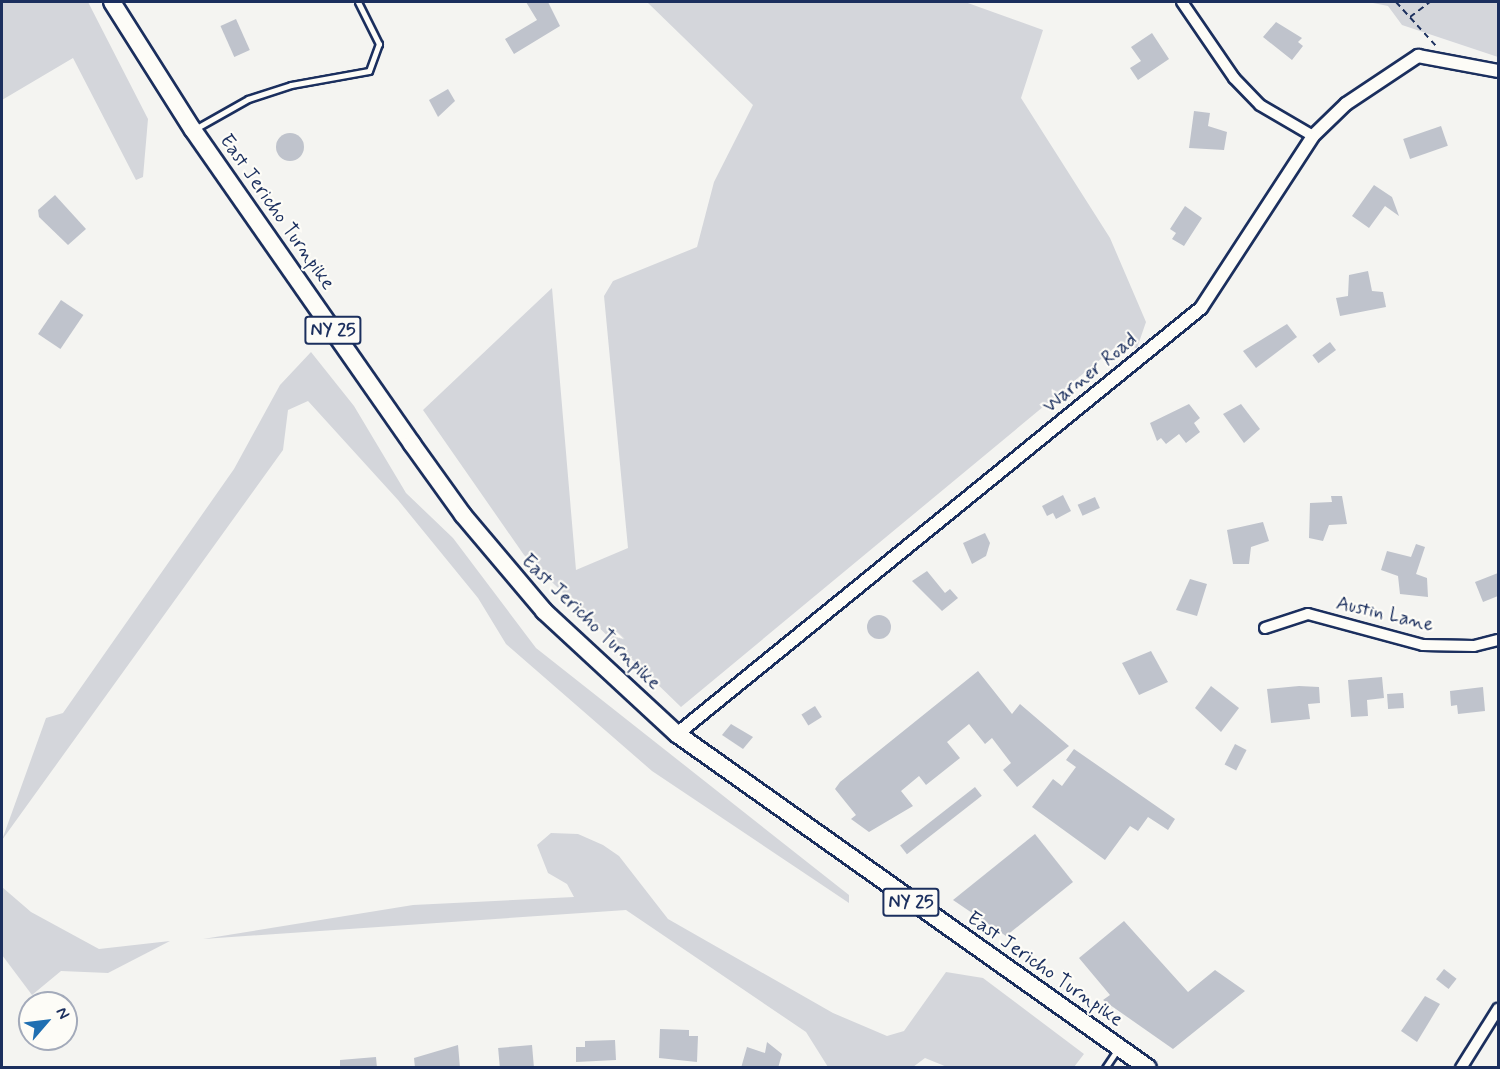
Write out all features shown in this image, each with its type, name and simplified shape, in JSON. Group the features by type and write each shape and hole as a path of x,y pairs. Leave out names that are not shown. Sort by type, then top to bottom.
{"main road":[{"name":"East Jericho Turnpike","path":"112,2 194,130 450,497 513,578 677,734 1148,1068"}],"street":[{"path":"1182,2 1254,99 1313,136"},
{"name":"Warner Road","path":"677,734 1201,308 1313,136 1346,104 1418,56 1446,57 1498,71"},
{"name":"Austin Lane","path":"1265,628 1308,614 1423,645 1474,646 1498,640"},
{"path":"1464,1067 1498,1009"}],"lane":[{"path":"194,130 248,99 291,84 369,70 379,44 358,2"},
{"path":"1105,1068 1119,1047"}],"path":[{"path":"1396,2 1446,57"},
{"path":"1410,17 1430,2"}],"shaded area":[{"path":"2,2 88,2 148,119 143,177 136,180 73,58 2,100"},
{"path":"647,2 965,2 1043,30 1021,98 1110,238 1146,322 1137,348 1119,344 681,707 524,555 423,410 552,288 576,570 628,548 604,296 613,281 697,247 714,182 753,105"},
{"path":"1368,2 1498,2 1498,57 1402,25 1388,6"},
{"path":"311,352 354,406 406,493 453,538 536,648 849,895 849,903 652,771 506,644 478,598 398,500 308,401 288,410 283,450 2,840 46,718 63,713 234,469 280,385"},
{"path":"551,833 578,834 603,845 619,856 668,919 833,1013 887,1036 904,1031 946,972 983,978 1084,1054 1074,1067 947,1067 925,1058 913,1067 828,1067 806,1032 626,910 203,939 413,905 574,897 567,884 548,873 537,845"},
{"path":"2,887 31,912 99,949 170,941 108,973 61,971 37,991 29,991 2,955"}],"building":[{"path":"526,2 548,2 560,26 514,54 505,39 537,20"},
{"path":"236,19 250,50 234,57 220,26"},
{"path":"1276,22 1302,38 1298,42 1303,46 1292,60 1263,37"},
{"path":"1152,33 1169,59 1138,80 1130,68 1141,61 1131,47"},
{"path":"448,89 455,101 438,117 429,100"},
{"path":"1194,111 1210,113 1208,126 1227,132 1224,150 1189,148"},
{"path":"1441,126 1448,146 1410,159 1403,139"},
{"path":"290,133 300,137 304,147 300,157 290,161 280,157 276,147 280,137"},
{"path":"1374,185 1392,197 1399,216 1385,206 1369,228 1352,216"},
{"path":"55,195 86,229 68,245 39,217 38,210"},
{"path":"1185,206 1202,218 1184,246 1172,239 1176,233 1170,229"},
{"path":"1368,271 1372,291 1383,292 1386,307 1340,316 1336,298 1348,296 1349,275"},
{"path":"61,300 83,315 60,349 38,334"},
{"path":"1287,324 1297,337 1256,368 1243,351"},
{"path":"1330,342 1336,350 1318,363 1312,355"},
{"path":"1189,404 1200,418 1194,423 1200,432 1186,443 1179,434 1166,444 1161,438 1157,441 1150,423"},
{"path":"1241,404 1260,429 1244,443 1223,414"},
{"path":"1063,495 1071,511 1056,519 1053,513 1047,516 1042,506"},
{"path":"1331,496 1342,496 1347,524 1329,525 1323,541 1309,538 1310,503 1332,502"},
{"path":"1095,497 1100,508 1083,516 1078,505"},
{"path":"1263,522 1269,541 1251,547 1249,564 1233,564 1227,530"},
{"path":"985,533 990,543 986,556 972,564 963,543"},
{"path":"1416,544 1425,547 1416,574 1427,578 1428,597 1400,594 1398,576 1381,570 1387,551 1411,557"},
{"path":"927,571 945,593 950,589 958,598 942,611 912,581"},
{"path":"1498,573 1498,596 1483,602 1475,582"},
{"path":"1190,579 1207,584 1197,616 1176,610"},
{"path":"879,615 887,619 891,627 887,635 879,639 871,635 867,627 871,619"},
{"path":"1151,651 1168,682 1139,695 1122,663"},
{"path":"978,671 1012,714 1020,704 1069,746 1017,787 1003,770 1011,763 992,738 985,744 969,724 947,742 960,758 926,785 919,776 901,791 913,806 869,832 851,819 856,815 835,789 840,782"},
{"path":"1382,677 1384,698 1367,700 1368,716 1351,717 1348,680"},
{"path":"1211,686 1239,708 1221,732 1195,708"},
{"path":"1319,687 1320,703 1308,704 1310,719 1271,723 1267,689"},
{"path":"1483,687 1485,711 1458,714 1457,705 1451,706 1450,691"},
{"path":"1403,693 1404,708 1388,709 1387,694"},
{"path":"815,706 822,717 808,726 801,714"},
{"path":"731,724 753,737 743,749 722,735"},
{"path":"1235,744 1247,750 1236,770 1225,764"},
{"path":"1074,749 1175,819 1168,830 1148,817 1138,831 1130,826 1105,860 1032,807 1053,779 1062,786 1076,767 1066,760"},
{"path":"975,787 982,796 907,854 900,845"},
{"path":"1035,834 1073,882 1006,936 953,900"},
{"path":"1124,921 1188,992 1215,970 1245,991 1173,1049 1103,1000 1110,995 1079,958"},
{"path":"1444,969 1457,979 1449,989 1436,979"},
{"path":"1425,996 1440,1004 1417,1042 1401,1031"},
{"path":"660,1029 689,1030 689,1036 698,1036 697,1062 659,1058"},
{"path":"615,1040 616,1060 576,1062 576,1047 585,1047 585,1041"},
{"path":"767,1042 782,1054 778,1068 741,1068 747,1047 765,1053"},
{"path":"458,1045 460,1068 415,1068 414,1058"},
{"path":"532,1045 534,1067 500,1068 498,1048"},
{"path":"376,1057 377,1068 340,1068 340,1060"}]}
